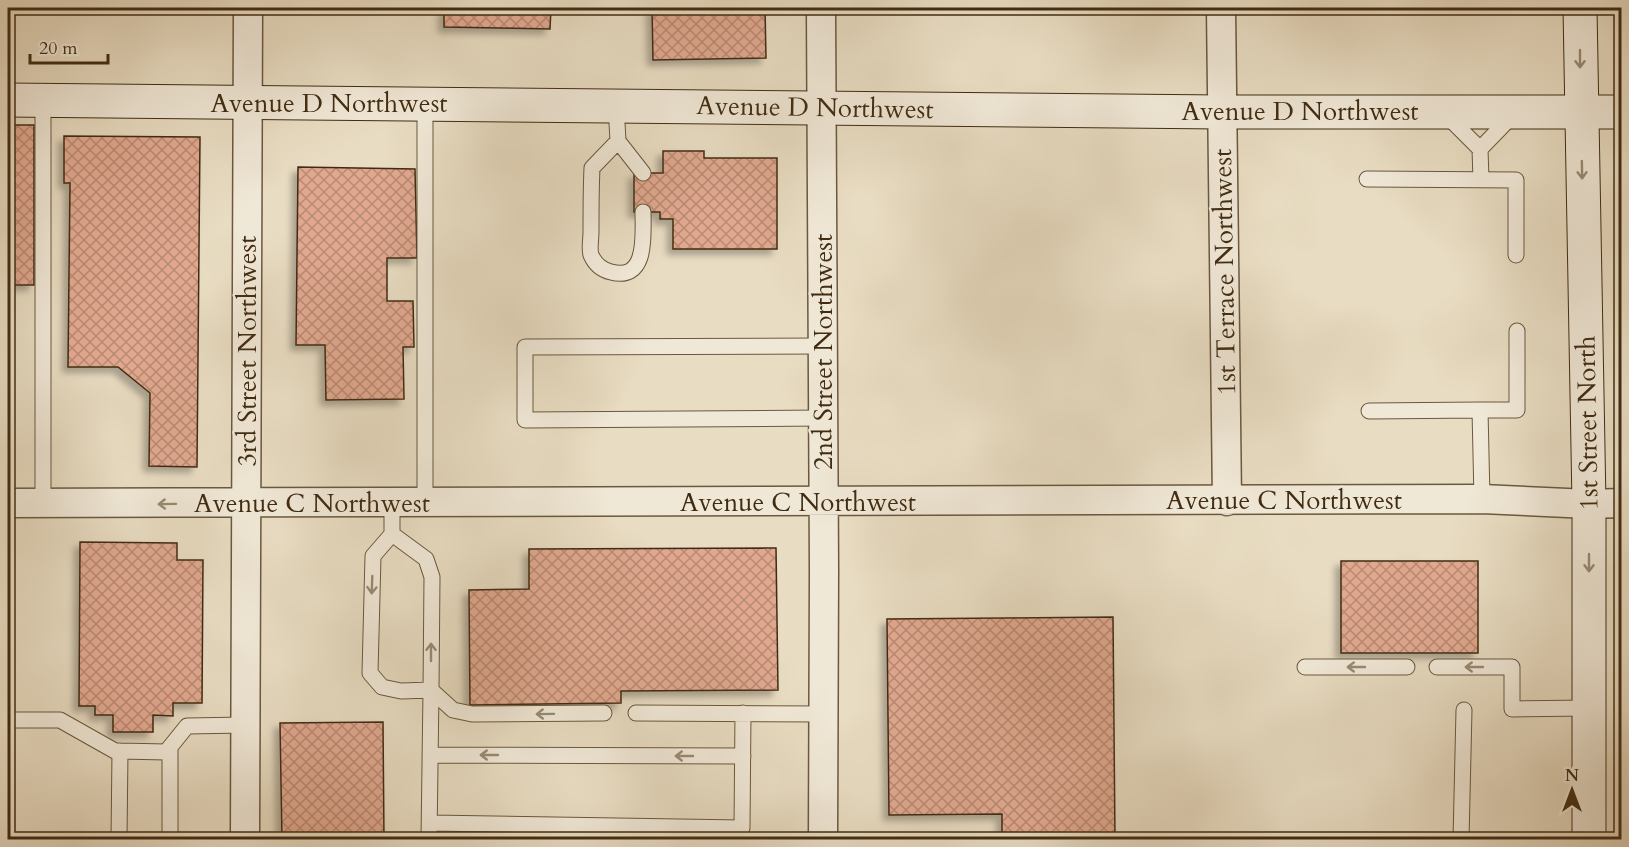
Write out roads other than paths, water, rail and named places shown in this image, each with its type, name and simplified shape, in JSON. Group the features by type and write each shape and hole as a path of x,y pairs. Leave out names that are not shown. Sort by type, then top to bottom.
{"street":[{"name":"3rd Street Northwest","path":"245,840 248,8"},
{"name":"2nd Street Northwest","path":"821,8 824,502 823,840"},
{"name":"1st Terrace Northwest","path":"1221,8 1227,501"},
{"name":"1st Street North","path":"1580,8 1580,111 1589,504 1589,840"},
{"name":"Avenue D Northwest","path":"8,100 822,106 1222,112 1622,112"},
{"name":"Avenue C Northwest","path":"8,503 1482,499 1589,504 1622,503"}],"lane":[{"path":"43,100 43,504"},
{"path":"425,104 425,502"},
{"path":"616,105 618,141 643,172"},
{"path":"1442,111 1480,149 1481,180"},
{"path":"1480,149 1517,111"},
{"path":"618,141 592,168 591,254 599,268 613,273 626,273 633,269 640,260 643,249 643,212"},
{"path":"1367,179 1516,180 1516,255"},
{"path":"1370,411 1517,410 1517,330"},
{"path":"823,346 525,347 525,420 823,418"},
{"path":"1480,410 1482,499"},
{"path":"392,502 392,534 373,556 369,674 382,687 402,691 431,690 453,710 472,714 604,713"},
{"path":"392,534 426,559 432,577 429,840"},
{"path":"1305,667 1407,667"},
{"path":"1437,667 1512,667 1512,709 1589,708"},
{"path":"1461,840 1464,710"},
{"path":"636,713 824,714"},
{"path":"430,823 682,833 742,828 743,713"},
{"path":"8,720 60,720 115,751 166,752 187,726 246,725"},
{"path":"170,747 170,840"},
{"path":"119,840 120,751"},
{"path":"430,755 743,756"}]}
